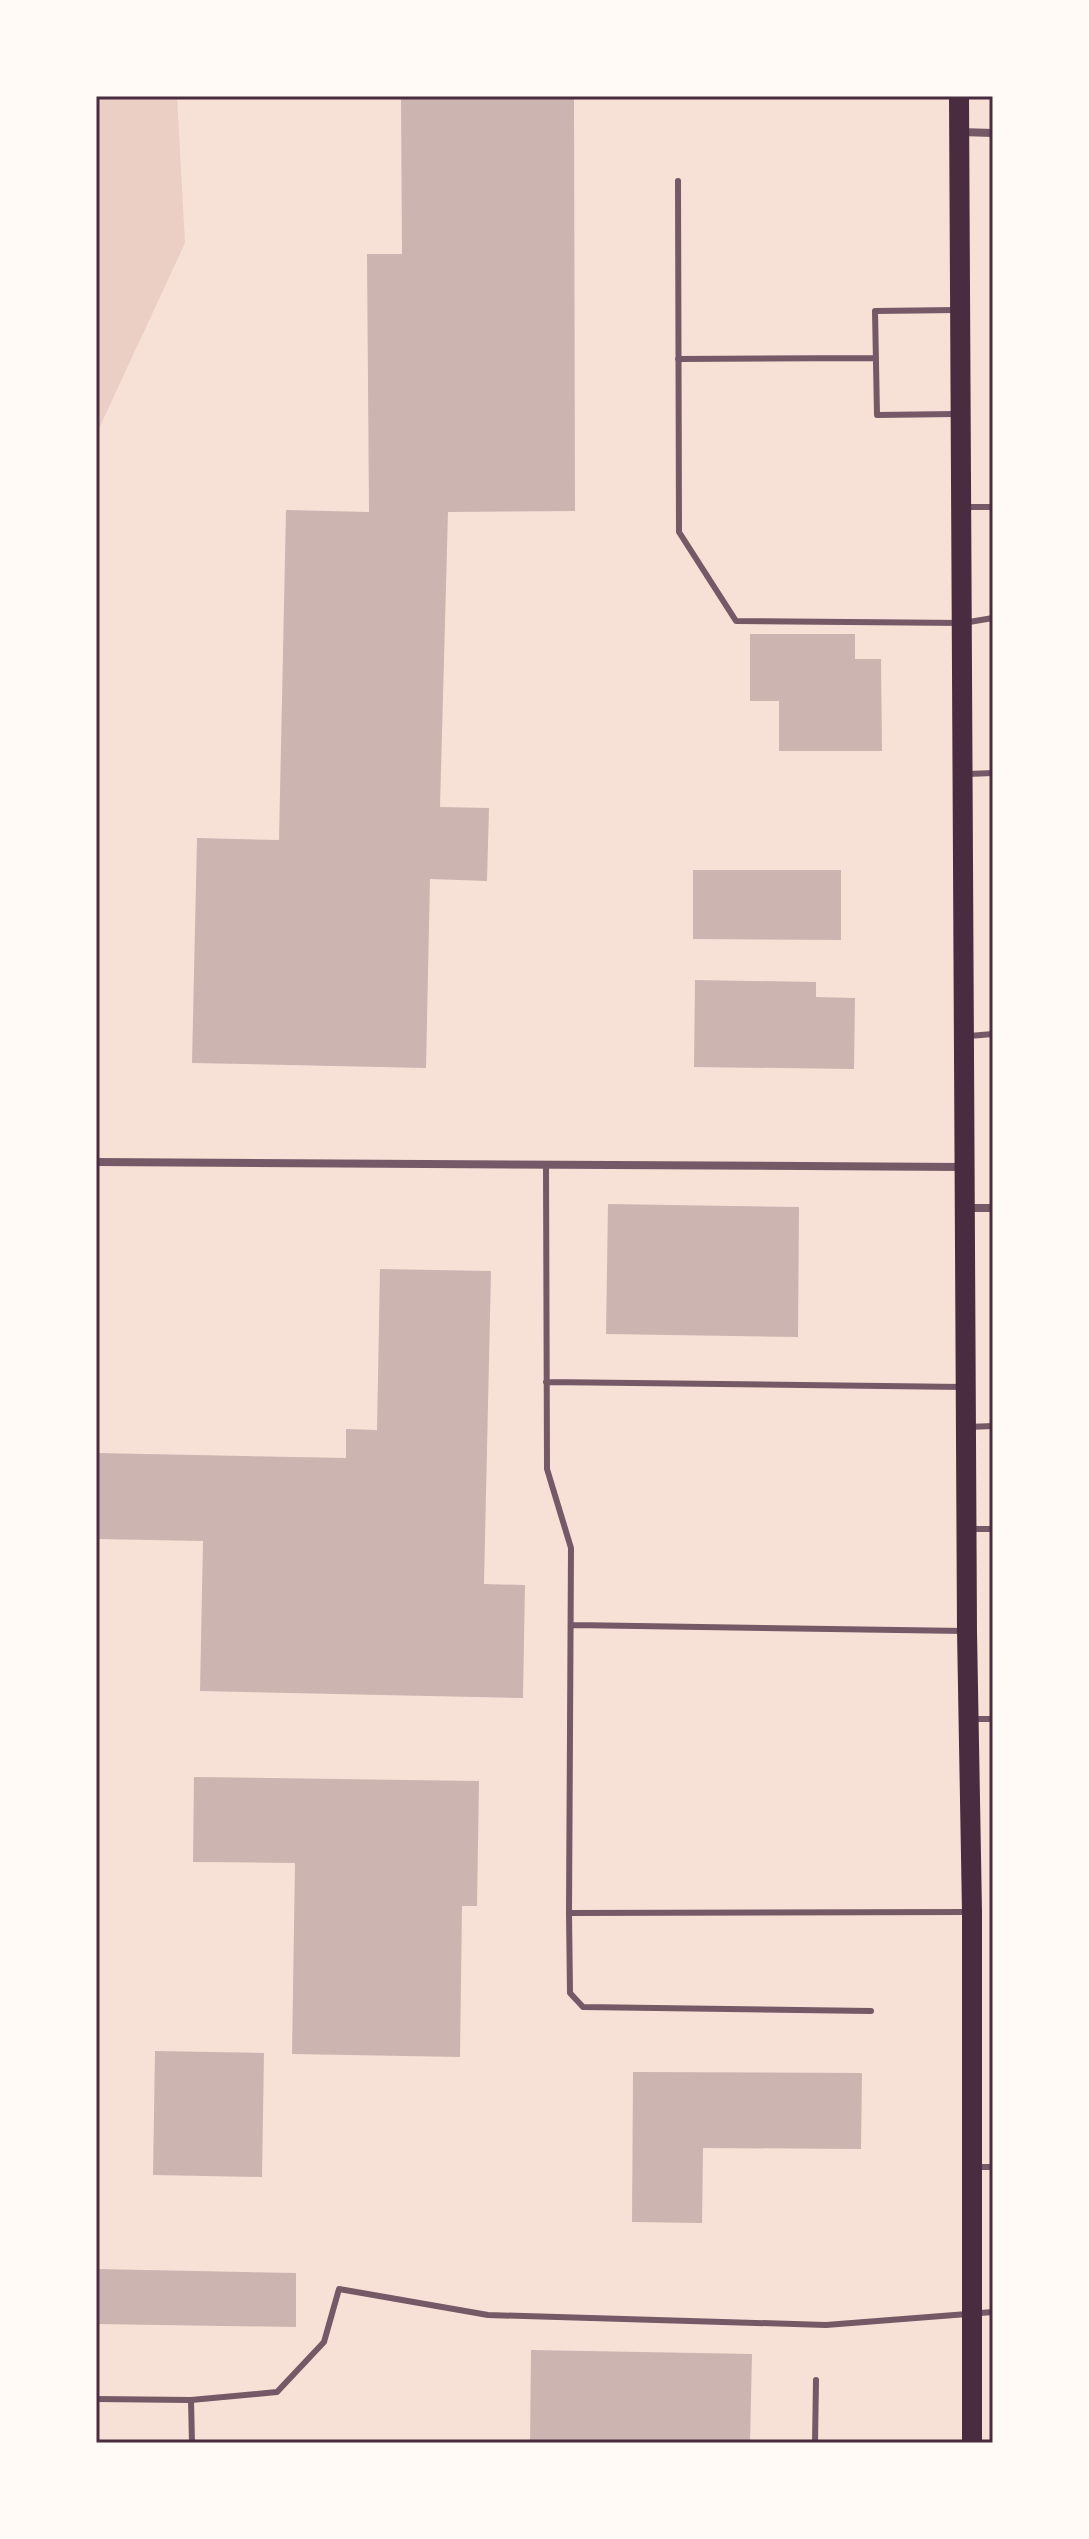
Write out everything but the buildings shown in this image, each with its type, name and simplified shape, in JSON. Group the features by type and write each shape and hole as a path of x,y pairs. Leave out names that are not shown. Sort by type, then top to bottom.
{"main road":[{"path":"959,96 969,1387 967,1631 972,1912 972,2443"}],"street":[{"path":"959,132 993,133"},
{"path":"96,1162 967,1167"},
{"path":"967,1208 993,1208"}],"lane":[{"path":"678,181 679,532 736,621 963,623 993,618"},
{"path":"961,310 875,311 877,415 962,414"},
{"path":"678,359 876,358"},
{"path":"962,506 993,507"},
{"path":"964,774 993,773"},
{"path":"966,1036 993,1034"},
{"path":"546,1164 547,1469 571,1548 570,1993 583,2007 871,2011"},
{"path":"546,1382 969,1387"},
{"path":"968,1427 993,1426"},
{"path":"968,1529 993,1529"},
{"path":"573,1625 967,1631"},
{"path":"969,1719 993,1719"},
{"path":"569,1913 972,1912"},
{"path":"972,2168 993,2167"},
{"path":"96,2399 191,2400 277,2392 324,2342 339,2289 488,2315 826,2325 993,2312"},
{"path":"815,2443 816,2380"},
{"path":"191,2400 192,2443"}],"shaded area":[{"path":"96,96 177,96 185,243 96,435"}]}
